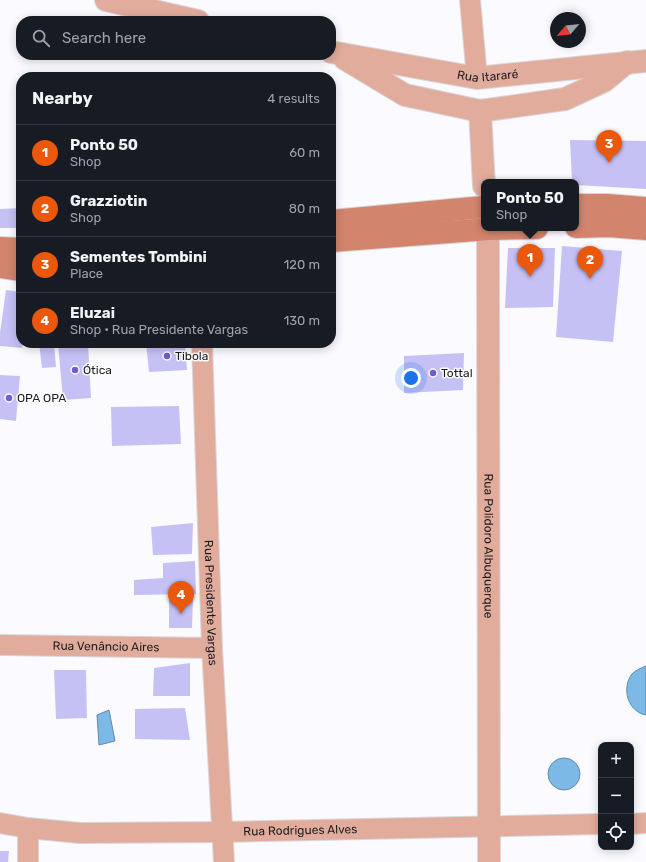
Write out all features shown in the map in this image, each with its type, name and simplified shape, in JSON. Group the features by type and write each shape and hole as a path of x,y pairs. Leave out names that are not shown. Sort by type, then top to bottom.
{"main road":[{"path":"579,205 607,205 646,208"},
{"path":"336,221 481,207"},
{"path":"579,227 609,226 646,229"},
{"path":"336,242 481,230"},
{"path":"0,248 16,250"},
{"path":"0,267 16,269"}],"street":[{"path":"106,0 176,16"},
{"path":"470,0 477,78"},
{"name":"Rua Itararé","path":"336,53 477,78 636,62"},
{"path":"336,54 405,95 480,111 565,99 604,81 636,62"},
{"path":"480,111 484,179"},
{"name":"Rua Polidoro Albuquerque","path":"489,231 489,862"},
{"name":"Rua Presidente Vargas","path":"202,348 212,648 224,862"},
{"name":"Rua Venâncio Aires","path":"0,645 212,648"},
{"name":"Rua Rodrigues Alves","path":"0,823 28,828 80,833 223,832 598,824"},
{"path":"634,824 646,823"},
{"path":"28,828 28,862"}],"water":[{"path":"646,666 646,715 640,713 631,704 628,699 627,686 632,674"},
{"path":"109,710 115,741 99,745 97,715"},
{"path":"561,758 567,758 577,765 580,774 579,780 573,787 567,790 561,790 551,783 548,777 548,771 555,761"}],"building":[{"path":"570,140 646,141 646,189 579,185 579,179 572,179"},
{"path":"16,208 16,228 0,228 0,209"},
{"path":"562,246 622,251 613,342 556,337"},
{"path":"508,248 555,248 553,307 505,308"},
{"path":"6,290 16,291 16,347 0,346 0,333"},
{"path":"40,348 54,348 56,367 42,368"},
{"name":"Ótica","path":"58,348 88,348 91,398 63,400"},
{"name":"Tibola","path":"147,348 185,348 187,370 149,372"},
{"name":"Tottal","path":"464,353 463,390 404,393 404,356"},
{"name":"OPA OPA","path":"0,375 20,376 16,421 0,419"},
{"path":"179,406 181,444 112,446 111,407"},
{"path":"193,523 192,554 153,555 151,527"},
{"path":"195,561 196,594 134,595 134,580 163,578 163,563"},
{"path":"193,599 192,628 169,628 169,600"},
{"path":"190,663 190,696 153,696 154,668"},
{"path":"54,670 86,670 87,718 56,719"},
{"path":"185,708 190,740 135,739 135,709"},
{"path":"0,851 9,851 8,862 0,862"}],"place":[{"name":"Sementes Tombini","path":"609,163"},
{"name":"Ponto 50","path":"530,277"},
{"name":"Grazziotin","path":"590,279"},
{"name":"Tibola","path":"167,356"},
{"name":"Ótica","path":"75,370"},
{"name":"Tottal","path":"433,373"},
{"name":"OPA OPA","path":"9,398"},
{"name":"Eluzai","path":"181,614"}]}
